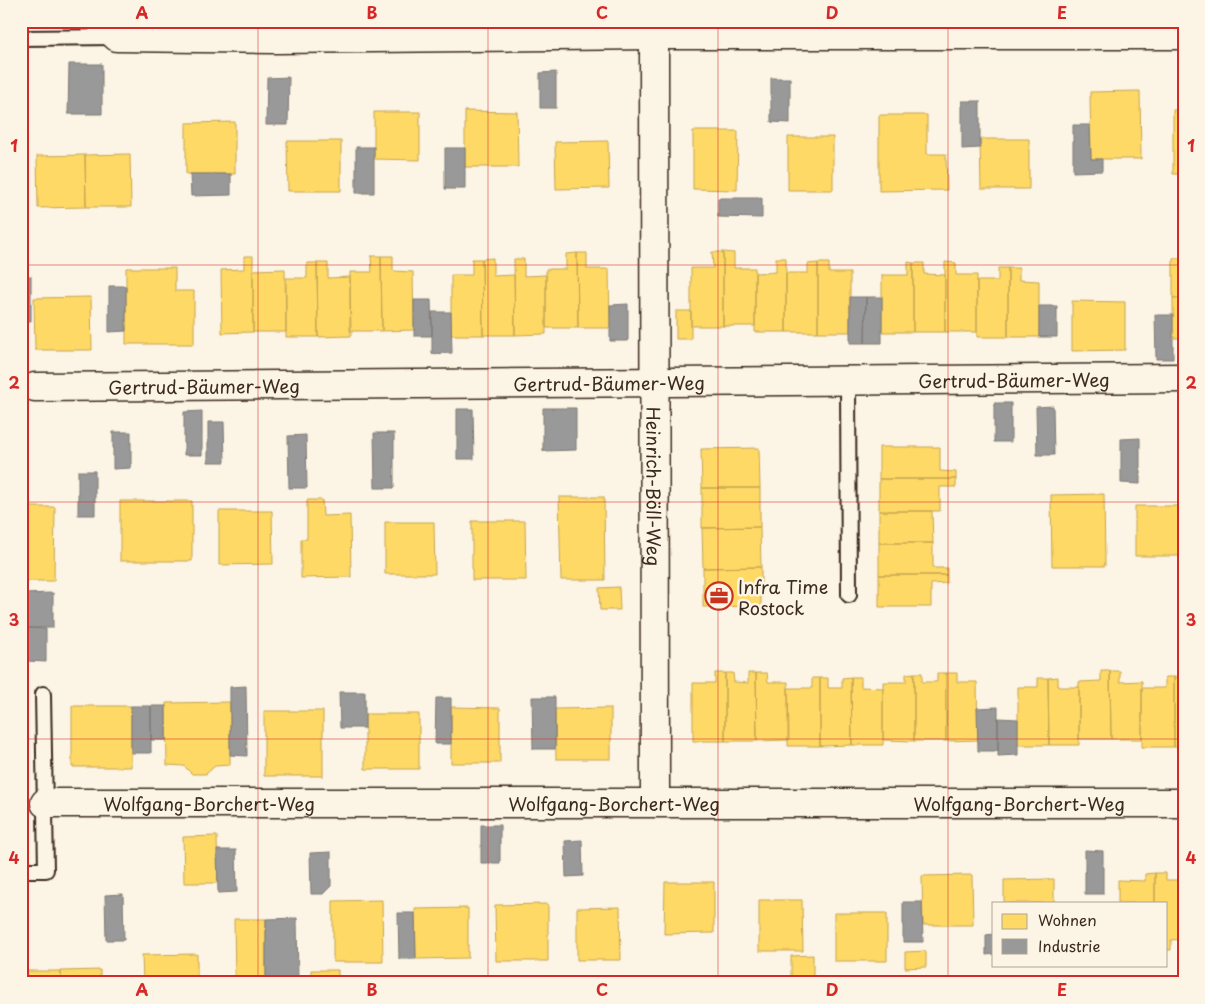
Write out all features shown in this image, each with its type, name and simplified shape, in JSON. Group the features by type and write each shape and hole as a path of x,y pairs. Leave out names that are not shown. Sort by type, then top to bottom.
{"street":[{"path":"109,29 652,28 1184,35"},
{"name":"Heinrich-Böll-Weg","path":"652,28 655,802"},
{"name":"Gertrud-Bäumer-Weg","path":"34,387 1184,378"},
{"name":"Wolfgang-Borchert-Weg","path":"45,803 1184,803"}],"lane":[{"path":"21,38 109,29"},
{"path":"848,380 849,595"},
{"path":"21,870 46,870 43,694"}],"building: Wohnen":[{"path":"1140,91 1141,159 1091,159 1090,92"},
{"path":"1173,110 1184,110 1184,174 1173,174"},
{"path":"465,111 517,112 518,167 465,167"},
{"path":"374,112 420,112 420,160 374,159"},
{"path":"879,115 927,115 927,154 946,154 947,190 879,191"},
{"path":"235,122 235,174 186,174 186,123"},
{"path":"693,131 738,131 737,190 693,189"},
{"path":"788,137 833,137 833,190 788,190"},
{"path":"980,139 1029,139 1029,189 981,189"},
{"path":"287,141 341,141 341,191 288,191"},
{"path":"608,141 609,188 556,189 555,142"},
{"path":"130,154 131,207 86,207 85,155"},
{"path":"85,155 86,207 38,208 37,156"},
{"path":"712,252 723,252 723,326 691,326 691,268 713,268"},
{"path":"723,252 734,253 734,268 755,268 755,326 723,326"},
{"path":"577,253 587,253 587,269 609,269 610,328 578,328"},
{"path":"577,253 578,328 546,328 546,269 566,269 566,254"},
{"path":"244,256 253,256 253,332 222,333 221,270 244,269"},
{"path":"371,256 381,256 382,331 350,331 350,272 372,272"},
{"path":"381,256 393,256 393,271 413,272 414,330 382,331"},
{"path":"493,258 493,276 514,275 515,335 483,335 482,259"},
{"path":"776,258 786,258 786,332 755,332 755,273 776,272"},
{"path":"1173,258 1184,258 1184,298 1173,298"},
{"path":"472,259 482,259 483,335 451,335 451,275 472,275"},
{"path":"514,259 524,259 524,276 546,275 546,334 515,335"},
{"path":"908,262 913,263 913,332 882,332 882,275 908,275"},
{"path":"945,262 956,263 956,275 977,275 977,332 945,332"},
{"path":"307,263 317,263 318,337 286,337 286,278 307,278"},
{"path":"317,263 328,263 328,278 350,277 351,336 318,337"},
{"path":"818,263 829,263 829,273 850,273 850,332 818,332"},
{"path":"818,263 818,332 786,332 786,273 808,273 808,264"},
{"path":"913,263 924,263 924,274 945,275 945,332 913,332"},
{"path":"126,268 175,268 175,291 194,291 194,344 126,344"},
{"path":"998,268 1008,268 1008,337 977,337 977,281 998,281"},
{"path":"1008,268 1019,268 1019,280 1039,281 1039,337 1008,337"},
{"path":"285,269 286,332 253,332 253,270"},
{"path":"91,297 92,350 35,350 34,298"},
{"path":"1173,298 1184,298 1184,338 1173,338"},
{"path":"1072,301 1125,302 1125,350 1072,351"},
{"path":"676,311 691,311 691,339 676,339"},
{"path":"879,447 940,447 940,471 956,472 956,479 879,479"},
{"path":"759,448 760,488 702,488 701,449"},
{"path":"879,479 956,479 956,487 940,487 940,511 879,511"},
{"path":"702,488 760,488 760,527 702,528"},
{"path":"1104,494 1105,566 1052,566 1051,495"},
{"path":"559,497 604,497 605,580 561,580"},
{"path":"307,500 322,500 323,516 350,515 351,577 301,578 301,539 307,539"},
{"path":"120,501 192,501 192,561 120,561"},
{"path":"1135,506 1182,506 1182,556 1135,556"},
{"path":"21,507 55,507 54,581 21,581"},
{"path":"219,511 272,511 273,564 219,565"},
{"path":"879,511 932,511 933,543 879,543"},
{"path":"472,521 525,521 526,580 472,580"},
{"path":"385,522 434,522 435,574 385,574"},
{"path":"760,527 761,567 703,568 702,528"},
{"path":"879,543 933,543 933,568 947,568 947,575 879,575"},
{"path":"761,567 761,606 703,607 703,568"},
{"path":"879,575 947,575 947,583 931,584 931,607 879,607"},
{"path":"619,587 620,610 600,610 599,588"},
{"path":"1101,671 1110,671 1111,739 1079,739 1079,682 1101,681"},
{"path":"1110,671 1120,671 1120,682 1142,681 1142,739 1111,739"},
{"path":"715,673 725,673 725,741 693,741 693,683 715,683"},
{"path":"725,673 733,673 734,682 748,683 748,673 756,673 757,741 725,741"},
{"path":"756,673 767,673 768,682 788,682 789,740 757,741"},
{"path":"914,673 914,741 883,740 883,682 906,682 906,674"},
{"path":"914,673 922,673 922,682 937,682 937,673 946,673 946,741 914,741"},
{"path":"946,673 957,673 957,682 977,682 978,740 946,741"},
{"path":"1184,676 1184,747 1174,747 1174,677"},
{"path":"851,677 861,677 861,687 883,688 883,745 852,745"},
{"path":"851,677 852,745 820,746 820,678 828,678 828,688 842,688 842,678"},
{"path":"1058,677 1058,687 1079,687 1079,745 1049,745 1048,678"},
{"path":"1165,677 1174,677 1174,747 1142,747 1142,688 1165,688"},
{"path":"812,678 820,678 820,746 788,746 788,688 812,688"},
{"path":"1038,678 1048,678 1049,745 1018,745 1018,687 1038,687"},
{"path":"230,702 230,765 215,766 206,774 192,774 184,766 167,765 166,703"},
{"path":"72,706 131,706 131,767 72,767"},
{"path":"451,707 500,708 500,763 451,763"},
{"path":"611,708 611,759 556,759 555,709"},
{"path":"264,711 323,711 323,776 264,776"},
{"path":"365,714 419,714 419,769 365,769"},
{"path":"217,836 218,883 184,883 183,837"},
{"path":"1155,873 1166,873 1166,880 1184,880 1184,939 1171,940 1171,950 1168,950 1168,902 1155,902"},
{"path":"1155,873 1155,902 1118,902 1118,880 1145,881 1145,874"},
{"path":"972,875 973,925 923,925 922,876"},
{"path":"1054,879 1054,902 1004,902 1004,880"},
{"path":"665,882 714,882 714,933 664,934"},
{"path":"382,900 383,962 333,962 333,901"},
{"path":"759,900 802,900 803,951 759,951"},
{"path":"548,904 548,961 496,961 495,905"},
{"path":"620,907 621,960 577,960 577,908"},
{"path":"468,908 468,958 416,959 415,909"},
{"path":"834,913 887,913 887,961 834,961"},
{"path":"234,919 266,919 266,981 235,982"},
{"path":"926,951 926,967 905,968 905,952"},
{"path":"197,954 197,983 143,983 142,955"},
{"path":"813,955 813,978 791,979 791,956"},
{"path":"100,970 100,983 61,983 61,971"},
{"path":"311,970 338,970 338,983 311,983"},
{"path":"22,971 61,971 61,983 22,983"}],"building: Industrie":[{"path":"69,64 102,64 102,114 68,114"},
{"path":"556,72 556,108 540,108 540,73"},
{"path":"289,77 288,125 266,125 267,78"},
{"path":"771,78 790,78 790,123 771,122"},
{"path":"962,101 980,101 980,148 962,149"},
{"path":"1073,125 1090,125 1091,159 1102,159 1102,171 1073,172"},
{"path":"356,147 374,147 374,193 356,193"},
{"path":"445,148 465,148 465,189 445,189"},
{"path":"190,174 231,174 231,195 191,196"},
{"path":"718,198 762,198 762,218 718,217"},
{"path":"21,276 31,276 31,321 21,321"},
{"path":"109,286 126,286 126,331 109,332"},
{"path":"850,297 866,297 865,343 850,343"},
{"path":"866,297 882,297 882,343 865,343"},
{"path":"414,300 431,300 432,336 414,336"},
{"path":"628,304 628,341 610,341 610,305"},
{"path":"1039,306 1057,306 1057,337 1039,337"},
{"path":"432,312 451,312 452,353 432,354"},
{"path":"1155,315 1173,315 1173,359 1156,359"},
{"path":"994,403 1011,403 1011,442 994,442"},
{"path":"1053,406 1054,455 1037,455 1036,407"},
{"path":"543,408 576,408 576,450 543,451"},
{"path":"457,409 473,409 474,459 457,459"},
{"path":"202,411 202,455 184,455 184,412"},
{"path":"208,422 224,422 225,462 208,462"},
{"path":"113,432 131,432 131,468 113,469"},
{"path":"374,433 394,433 394,488 375,488"},
{"path":"306,435 307,488 289,488 288,436"},
{"path":"1140,438 1140,484 1121,483 1121,439"},
{"path":"78,471 95,471 95,515 78,515"},
{"path":"53,593 53,628 21,628 21,594"},
{"path":"27,628 46,629 46,662 27,661"},
{"path":"246,686 247,756 230,755 230,687"},
{"path":"339,692 365,692 365,728 340,728"},
{"path":"532,697 555,697 555,749 533,749"},
{"path":"436,698 451,698 451,744 435,744"},
{"path":"131,706 151,706 151,753 131,753"},
{"path":"151,706 166,706 166,740 151,740"},
{"path":"998,707 998,751 978,751 977,708"},
{"path":"998,718 1018,719 1018,755 998,756"},
{"path":"481,825 500,825 500,863 481,863"},
{"path":"582,840 583,876 566,877 565,841"},
{"path":"217,850 236,850 237,892 218,893"},
{"path":"1085,850 1103,851 1103,894 1085,894"},
{"path":"331,852 331,886 323,894 311,894 310,853"},
{"path":"123,894 124,940 106,940 105,895"},
{"path":"903,902 922,902 923,942 903,942"},
{"path":"398,913 415,913 416,959 399,959"},
{"path":"297,918 298,981 266,981 266,919"},
{"path":"992,934 992,954 986,955 986,935"}],"place":[{"name":"Infra Time Rostock","path":"719,596"}]}
